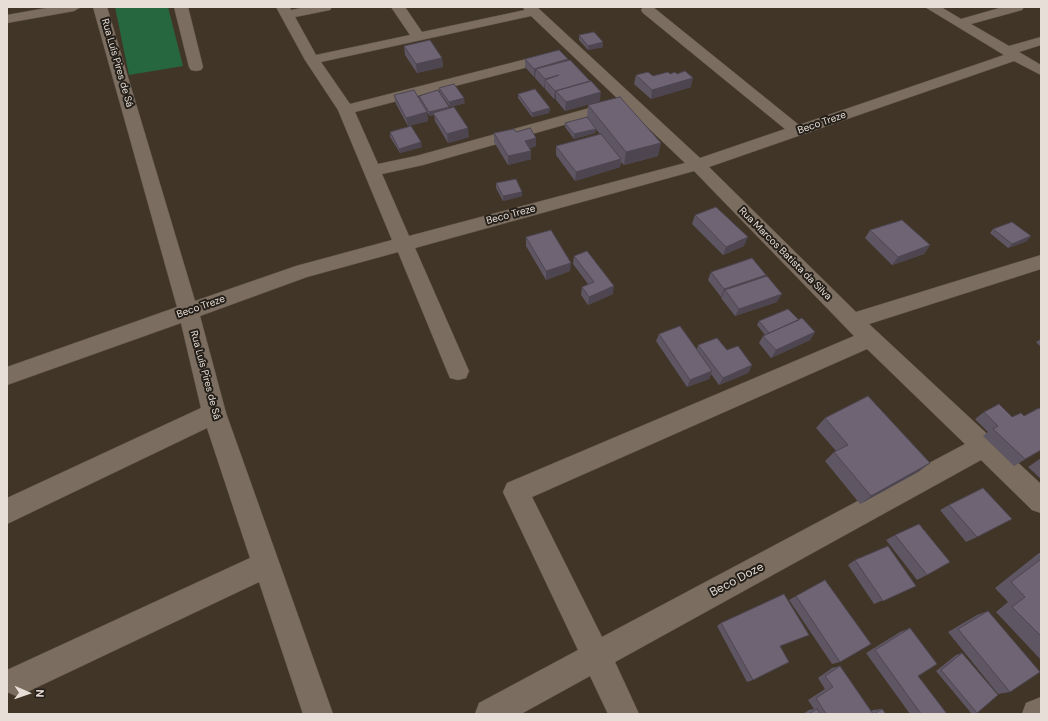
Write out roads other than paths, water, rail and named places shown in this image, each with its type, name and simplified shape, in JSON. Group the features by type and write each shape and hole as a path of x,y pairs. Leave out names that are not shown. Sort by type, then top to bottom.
{"street":[{"path":"7,19 74,7"},
{"name":"Rua Luís Pires de Sá","path":"100,7 188,311 214,413 318,714"},
{"path":"181,7 196,67"},
{"path":"325,7 285,11 312,60 346,110 458,371"},
{"path":"398,7 418,36"},
{"path":"932,7 1041,71"},
{"path":"961,23 1017,7"},
{"path":"312,60 532,9"},
{"name":"Rua Marcos Batista da Silva","path":"532,9 697,165 852,321 1041,501"},
{"path":"648,10 797,131"},
{"name":"Beco Treze","path":"7,376 303,271 697,165 797,131 1012,53 1041,41"},
{"path":"346,110 575,50"},
{"path":"373,171 417,161 630,102"},
{"path":"852,321 1041,262"},
{"path":"624,714 516,492 870,338"},
{"path":"7,511 214,413"},
{"name":"Beco Doze","path":"490,714 984,446"},
{"path":"16,681 267,564"}]}
